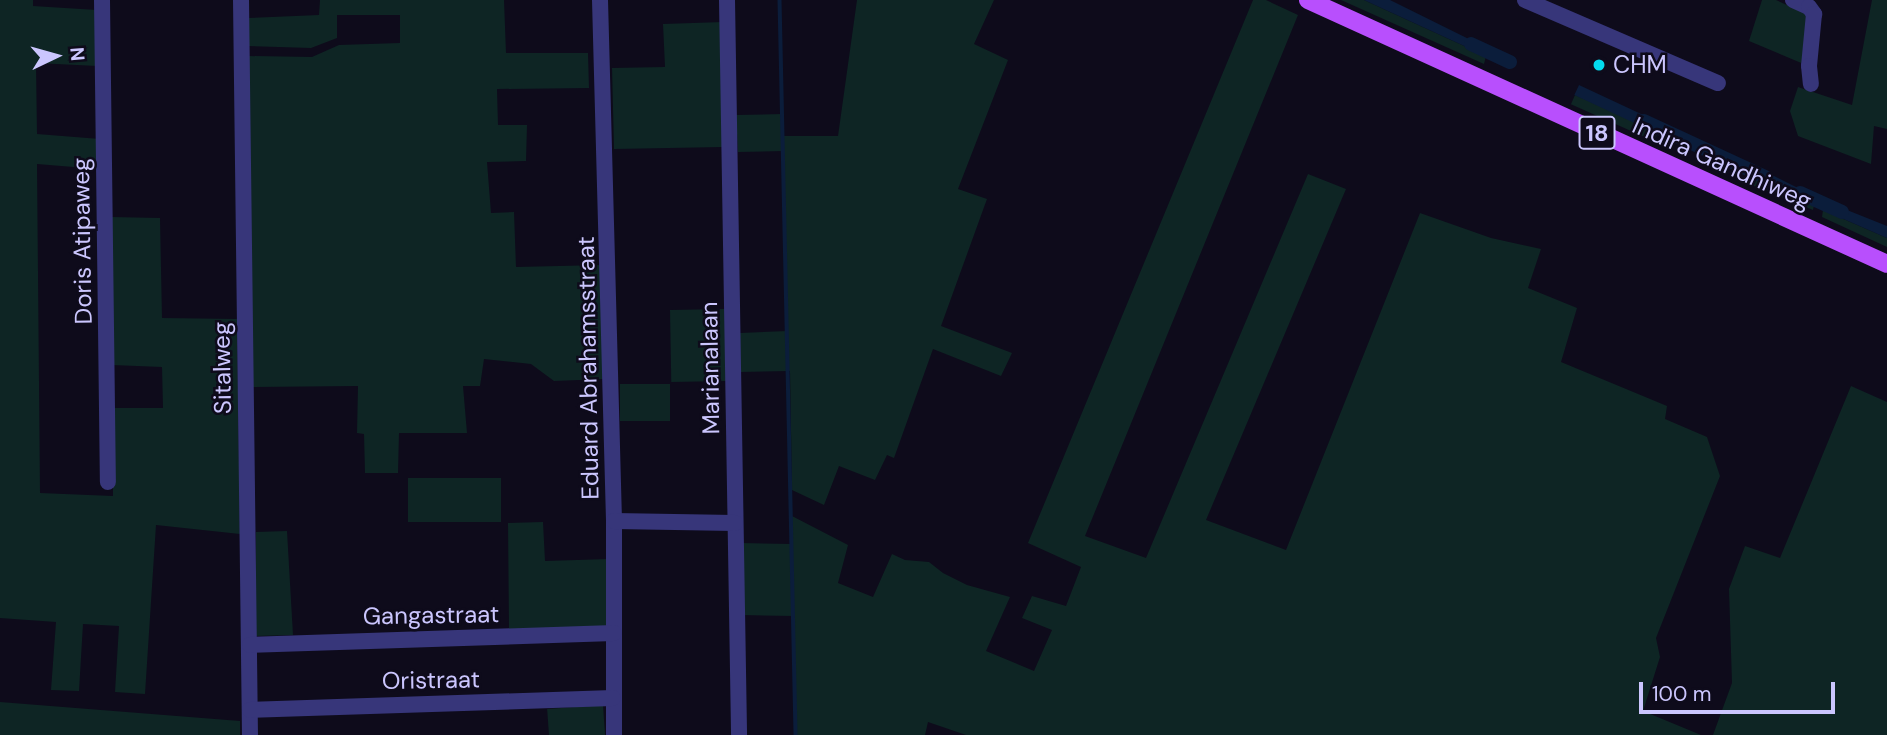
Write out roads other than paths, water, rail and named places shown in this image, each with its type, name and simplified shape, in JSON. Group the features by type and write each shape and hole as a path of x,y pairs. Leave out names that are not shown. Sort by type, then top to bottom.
{"main road":[{"name":"Indira Gandhiweg","path":"1309,0 1887,264"}],"street":[{"name":"Doris Atipaweg","path":"102,0 108,482"},
{"name":"Sitalweg","path":"241,0 250,735"},
{"name":"Eduard Abrahamsstraat","path":"600,0 614,521 614,735"},
{"name":"Marianalaan","path":"727,0 739,735"},
{"path":"1525,0 1718,83"},
{"path":"1793,0 1808,7 1814,14 1809,66 1811,84"},
{"path":"614,521 735,523"},
{"name":"Gangastraat","path":"250,645 614,634"},
{"name":"Oristraat","path":"250,710 613,698"}],"water":[{"path":"1364,0 1390,0 1489,49 1486,56"},
{"path":"1579,85 1661,123 1657,133 1574,95"},
{"path":"1750,164 1818,198 1814,205 1746,173"},
{"path":"1827,202 1887,226 1887,238 1823,210"}],"waterway":[{"path":"780,0 796,735"},
{"path":"1471,44 1510,62"},
{"path":"1644,121 1765,177"},
{"path":"1800,193 1842,212"}],"place":[{"name":"CHM","path":"1599,65"}]}
